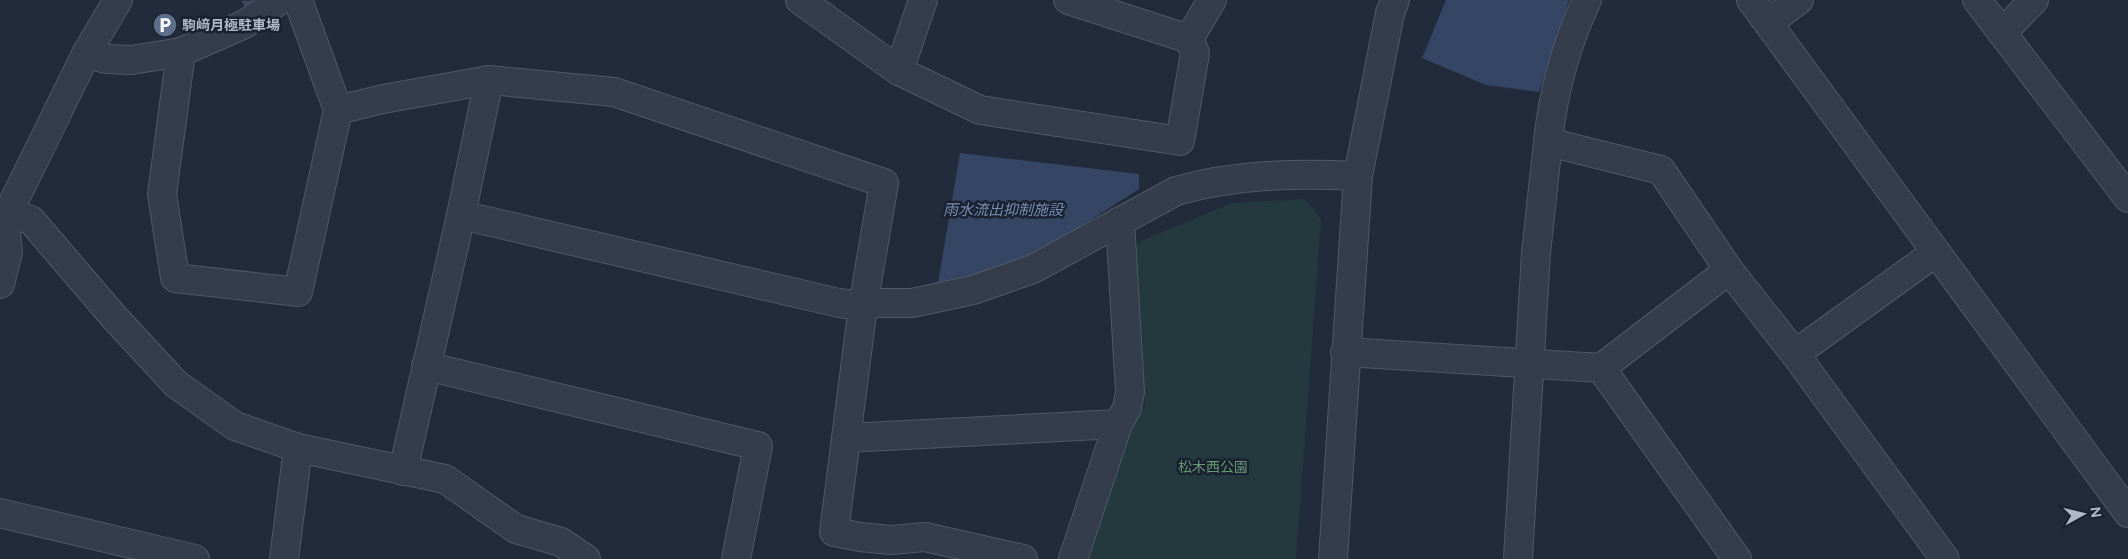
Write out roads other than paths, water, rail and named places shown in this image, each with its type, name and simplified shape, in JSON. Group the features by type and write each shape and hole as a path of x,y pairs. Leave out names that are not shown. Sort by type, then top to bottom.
{"street":[{"path":"0,284 8,252 3,214 86,54 118,0"},
{"path":"86,54 106,59 132,60 181,52 245,24 280,0"},
{"path":"181,52 162,194 175,278 298,292 338,110 298,0"},
{"path":"800,0 899,71 980,110 1180,141 1194,52 1189,38"},
{"path":"899,71 923,0"},
{"path":"1068,0 1189,38"},
{"path":"1189,38 1212,0"},
{"path":"1333,559 1345,352 1358,176 1390,13 1395,0"},
{"path":"1518,559 1536,253 1548,142 1559,74 1577,21 1587,0"},
{"path":"1751,0 2128,513"},
{"path":"1768,23 1799,0"},
{"path":"1977,0 2128,198"},
{"path":"2002,33 2034,0"},
{"path":"338,110 382,99 490,80 614,92 884,183 863,306 834,532 891,540 925,538 1023,559"},
{"path":"403,471 490,80"},
{"path":"1548,142 1661,170 1729,270 1795,354 1945,559"},
{"path":"461,215 839,303 863,306 873,303 912,303 973,290 1033,269 1176,191 1198,185 1261,176 1307,174 1358,176"},
{"path":"3,214 31,220 114,317 176,384 235,426 298,448 445,479 516,529 561,542 586,559"},
{"path":"1073,559 1118,424 1127,408 1130,392 1120,221"},
{"path":"1795,354 1936,252"},
{"path":"1345,352 1601,368 1729,270"},
{"path":"426,366 758,446 736,559"},
{"path":"1601,368 1737,559"},
{"path":"846,438 1118,424"},
{"path":"284,559 298,448"},
{"path":"0,513 195,559"}],"water":[{"path":"1446,0 1569,0 1539,92 1486,85 1422,58"},
{"name":"雨水流出抑制施設","path":"960,153 1139,174 1139,189 1053,244 998,271 938,283"}],"place":[{"name":"駒﨑月極駐車場","path":"165,25"}],"park label":[{"name":"松木西公園","path":"1213,467"}]}
